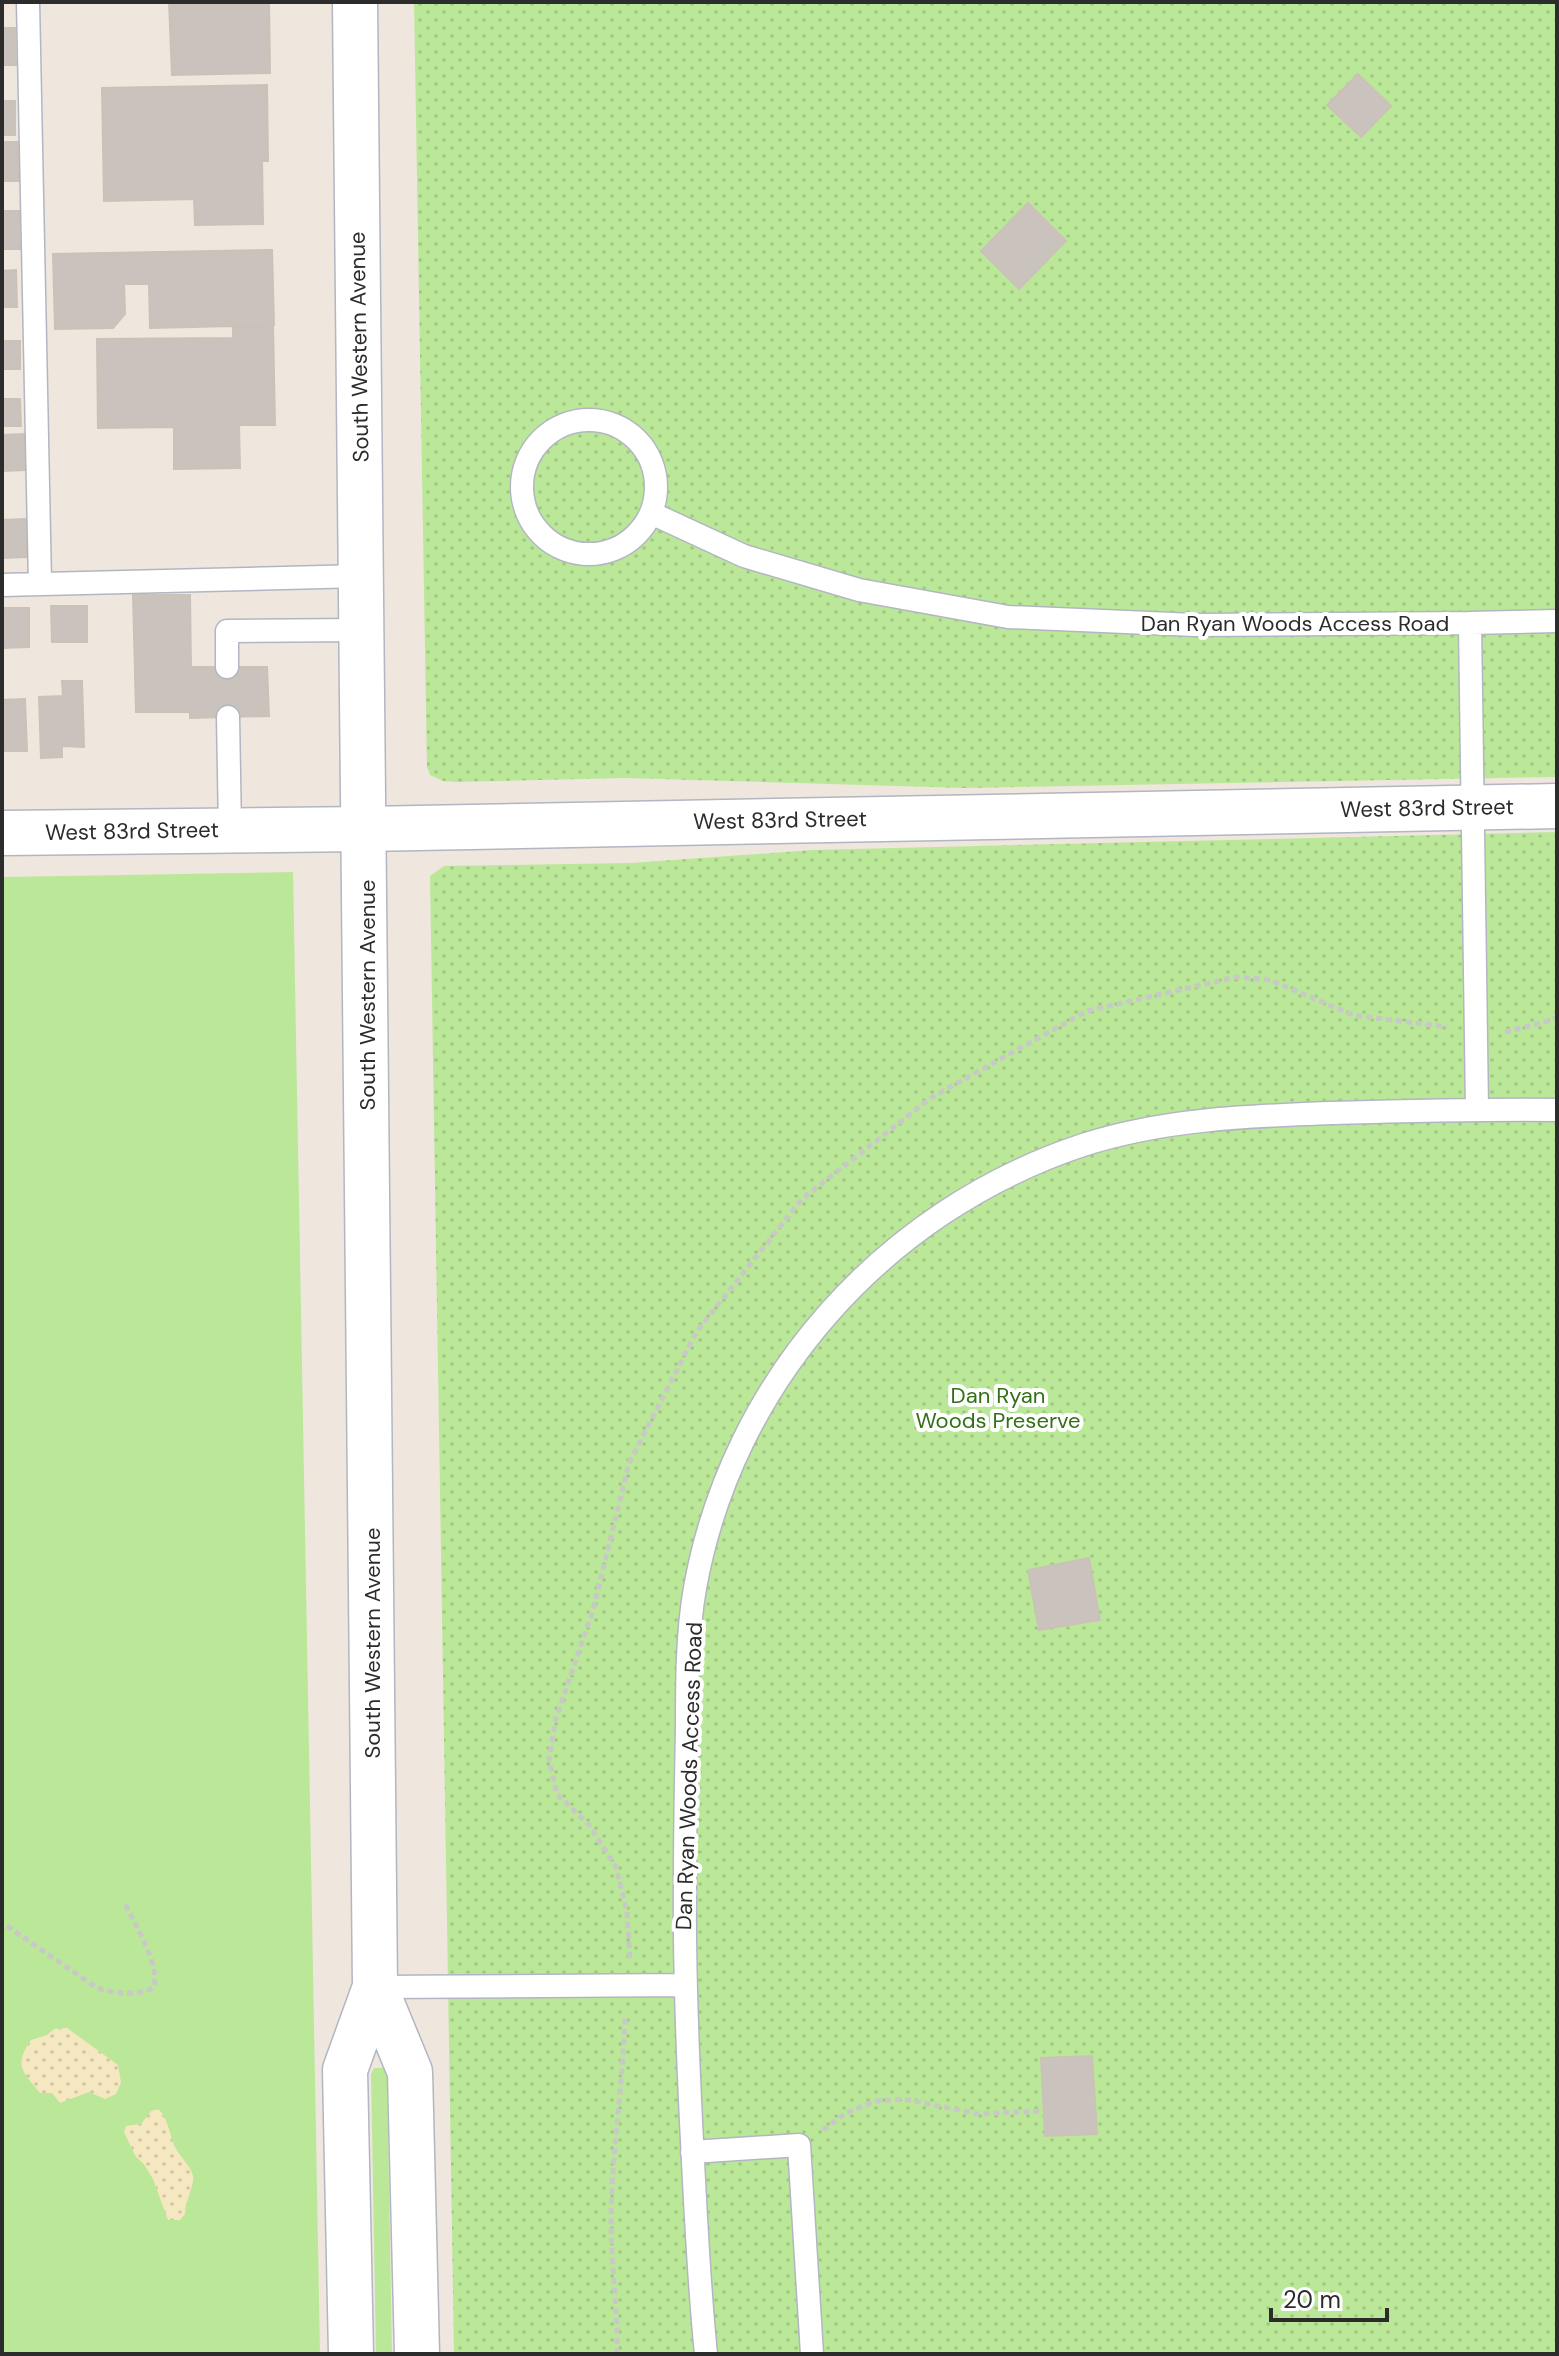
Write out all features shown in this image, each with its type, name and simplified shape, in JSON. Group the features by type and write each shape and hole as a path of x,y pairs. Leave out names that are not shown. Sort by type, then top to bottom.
{"main road":[{"name":"South Western Avenue","path":"351,2354 345,2070 375,1987 355,2"},
{"name":"West 83rd Street","path":"2,833 1557,806"},
{"name":"South Western Avenue","path":"375,1987 410,2072 417,2354"}],"lane":[{"path":"28,2 40,584"},
{"path":"590,420 611,423 631,434 645,450 654,470 656,492 651,513 639,532 621,546 600,553 577,553 556,546 538,532 526,513 521,491 524,469 534,448 549,433 568,423 590,420"},
{"name":"Dan Ryan Woods Access Road","path":"651,513 744,556 844,586 1008,617 1195,625 1470,623 1477,1109"},
{"path":"2,585 362,576"},
{"path":"1470,623 1557,621"},
{"path":"227,667 227,631 363,630"},
{"path":"228,717 230,830"},
{"name":"Dan Ryan Woods Access Road","path":"706,2354 684,1985 687,1675 695,1588 717,1504 751,1425 795,1353 852,1287 919,1228 995,1183 1083,1145 1174,1124 1251,1116 1477,1109 1557,1110"},
{"path":"375,1987 684,1985"},
{"path":"692,2152 799,2145 812,2354"}],"path":[{"path":"630,1960 627,1913 616,1867 589,1825 557,1794 549,1759 556,1718 593,1610 629,1463 697,1331 802,1199 932,1097 1087,1011 1236,977 1270,980 1353,1015 1505,1032 1557,1017"},
{"path":"7,1926 97,1988 129,1994 143,1992 153,1988 156,1981 154,1969 125,1903"},
{"path":"617,2354 612,2208 625,2013"},
{"path":"799,2145 846,2113 875,2101 904,2099 978,2114 1043,2111"}],"green space":[{"path":"414,2 1557,2 1557,777 965,788 625,778 456,782 443,781 430,775 427,767"},
{"name":"Dan Ryan Woods Preserve","path":"1557,832 1557,2354 454,2354 430,876 444,866 631,863 813,850"},
{"path":"293,872 320,2354 2,2354 2,877"},
{"path":"374,2068 383,2068 387,2072 392,2354 376,2354 371,2074"}],"sand":[{"path":"67,2028 118,2065 121,2082 116,2094 105,2099 89,2092 60,2103 52,2093 40,2093 29,2080 21,2063 31,2040 54,2029"},
{"path":"158,2109 167,2122 176,2149 193,2176 185,2214 180,2220 168,2220 153,2179 136,2157 124,2132 126,2126 141,2124 151,2111"}],"building":[{"path":"169,2 269,2 270,73 172,75"},
{"path":"2,28 15,28 16,65 2,65"},
{"path":"1358,74 1391,106 1361,137 1327,105"},
{"path":"267,85 268,161 262,161 263,224 195,225 194,199 104,201 102,88"},
{"path":"2,101 15,101 15,135 2,135"},
{"path":"2,142 18,142 19,181 2,181"},
{"path":"1028,203 1066,241 1019,289 981,251"},
{"path":"2,211 19,211 20,249 2,249"},
{"path":"272,250 274,325 150,328 149,284 124,284 125,314 113,328 55,329 53,254"},
{"path":"16,270 17,307 2,307 2,271"},
{"path":"273,326 275,425 239,425 240,468 174,469 174,427 98,428 97,339 233,338 233,328"},
{"path":"2,341 20,341 20,369 2,369"},
{"path":"2,399 20,399 21,426 2,426"},
{"path":"24,434 25,470 2,471 2,435"},
{"path":"26,519 26,557 2,558 2,520"},
{"path":"133,595 190,595 191,667 267,667 269,716 190,718 190,712 136,712"},
{"path":"51,606 87,606 87,642 52,642"},
{"path":"2,608 29,608 29,647 2,648"},
{"path":"62,681 82,681 84,747 62,746 62,757 41,758 39,697 63,696"},
{"path":"25,699 27,751 2,751 2,700"},
{"path":"1089,1558 1100,1620 1039,1630 1028,1570"},
{"path":"1092,2056 1097,2134 1045,2136 1041,2058"}]}
